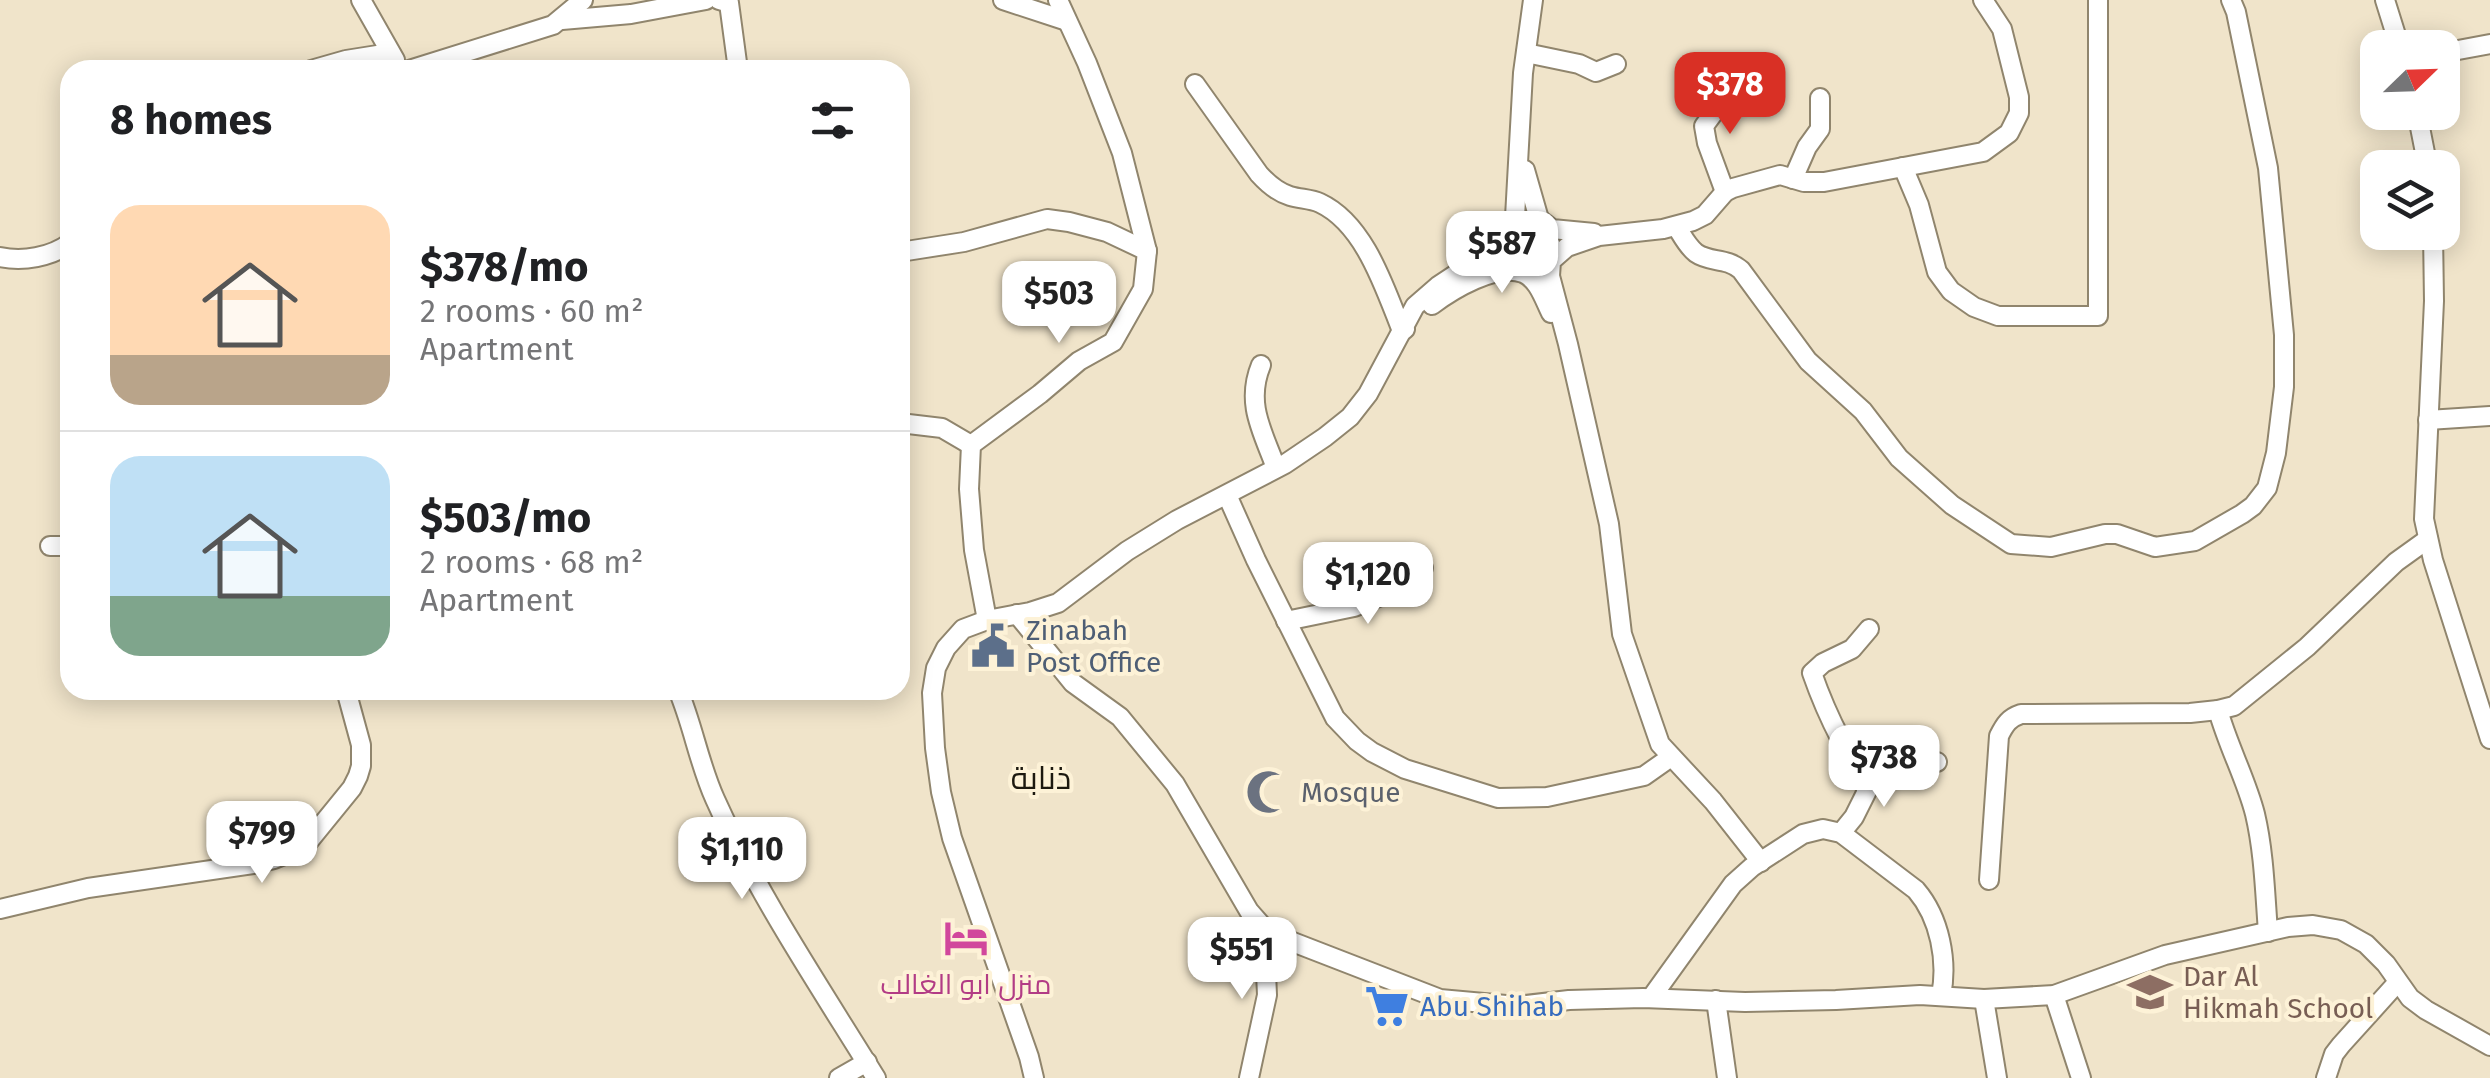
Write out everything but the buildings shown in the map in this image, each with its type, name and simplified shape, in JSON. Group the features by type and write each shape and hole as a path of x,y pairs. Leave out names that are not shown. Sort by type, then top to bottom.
{"street":[{"path":"361,0 396,60"},
{"path":"438,60 553,25 583,0"},
{"path":"561,20 631,14 706,0"},
{"path":"1003,0 1067,21"},
{"path":"971,445 1079,361 1112,342 1143,289 1147,252 1122,153 1058,0"},
{"path":"1520,149 1540,219 1550,238 1550,253 1542,264 1528,268 1515,262 1508,250 1515,218 1526,53 1533,0"},
{"path":"1760,862 1713,801 1660,744 1622,634 1609,524 1550,276 1552,261 1567,247 1609,234 1676,226 1705,214 1725,192 1768,177 1824,182 1983,152 2002,140 2012,127 2019,113 2020,97 2002,29 1983,0"},
{"path":"1903,167 1919,206 1937,272 1950,292 1974,308 1998,316 2098,316 2098,0"},
{"path":"1676,226 1700,256 1727,261 1742,270 1808,361 1862,411 1899,458 1952,506 2010,544 2050,547 2105,534 2118,534 2154,547 2195,541 2252,506 2266,488 2276,453 2284,387 2284,335 2268,168 2236,12 2230,0"},
{"path":"2384,0 2394,30"},
{"path":"726,1 736,60"},
{"path":"2460,50 2490,44"},
{"path":"346,60 390,53"},
{"path":"1526,53 1578,64 1596,72 1616,64"},
{"path":"1725,192 1704,126 1744,80"},
{"path":"1195,84 1269,185 1289,196 1324,205 1358,236 1382,280 1402,331"},
{"path":"1793,178 1820,128 1820,98"},
{"path":"1034,1078 952,838 941,792 932,692 936,668 946,648 963,629 1058,604 1127,551 1325,437 1350,417 1368,394 1414,306 1494,249 1515,218"},
{"path":"910,250 1059,219 1107,232 1147,252"},
{"path":"1540,219 1552,229 1609,234"},
{"path":"0,256 24,259 60,250"},
{"path":"2433,250 2424,519 2432,560 2489,736"},
{"path":"1402,331 1446,294 1472,281 1507,271 1522,273 1540,291 1574,368"},
{"path":"1262,365 1254,410 1276,468"},
{"path":"2428,420 2490,416"},
{"path":"910,425 942,428 971,445"},
{"path":"971,445 969,489 974,550 987,620"},
{"path":"1227,495 1335,718 1372,752 1405,769 1498,798 1547,797 1644,776 1671,757"},
{"path":"1989,880 1999,736 2012,717 2190,713 2234,706 2307,647 2396,562 2428,539"},
{"path":"50,546 60,546"},
{"path":"1286,621 1354,606 1385,594 1422,568"},
{"path":"1018,614 1073,683 1120,717 1176,784 1249,911 1264,928 1440,999 1517,1006 1651,998 1836,1000 1920,995 1984,999 2054,995 2164,955 2314,925 2354,936 2376,953 2397,984 2419,1006 2490,1046"},
{"path":"1841,832 1867,791 1812,674 1823,663 1852,649 1869,629"},
{"path":"0,909 88,888 252,864 304,847 352,788 361,766 361,745 348,700"},
{"path":"682,700 712,794 735,842 871,1070 839,1078"},
{"path":"2218,710 2255,815 2268,932"},
{"path":"1862,776 1937,762"},
{"path":"1651,998 1733,884 1803,834 1823,830 1841,832 1924,899 1943,956 1941,996"},
{"path":"1249,1078 1268,996 1264,928"},
{"path":"2326,1078 2341,1044 2397,984"},
{"path":"2054,995 2081,1078"},
{"path":"1984,999 1997,1078"},
{"path":"1716,1000 1727,1078"}],"place":[{"name":"Zinabah Post Office","path":"993,646"},
{"name":"Mosque","path":"1268,792"},
{"name":"منزل ابو الغالب","path":"966,938"},
{"name":"Dar Al Hikmah School","path":"2150,992"},
{"name":"Abu Shihab","path":"1387,1006"}],"district":[{"name":"ذنابة","path":"1041,778"}]}
